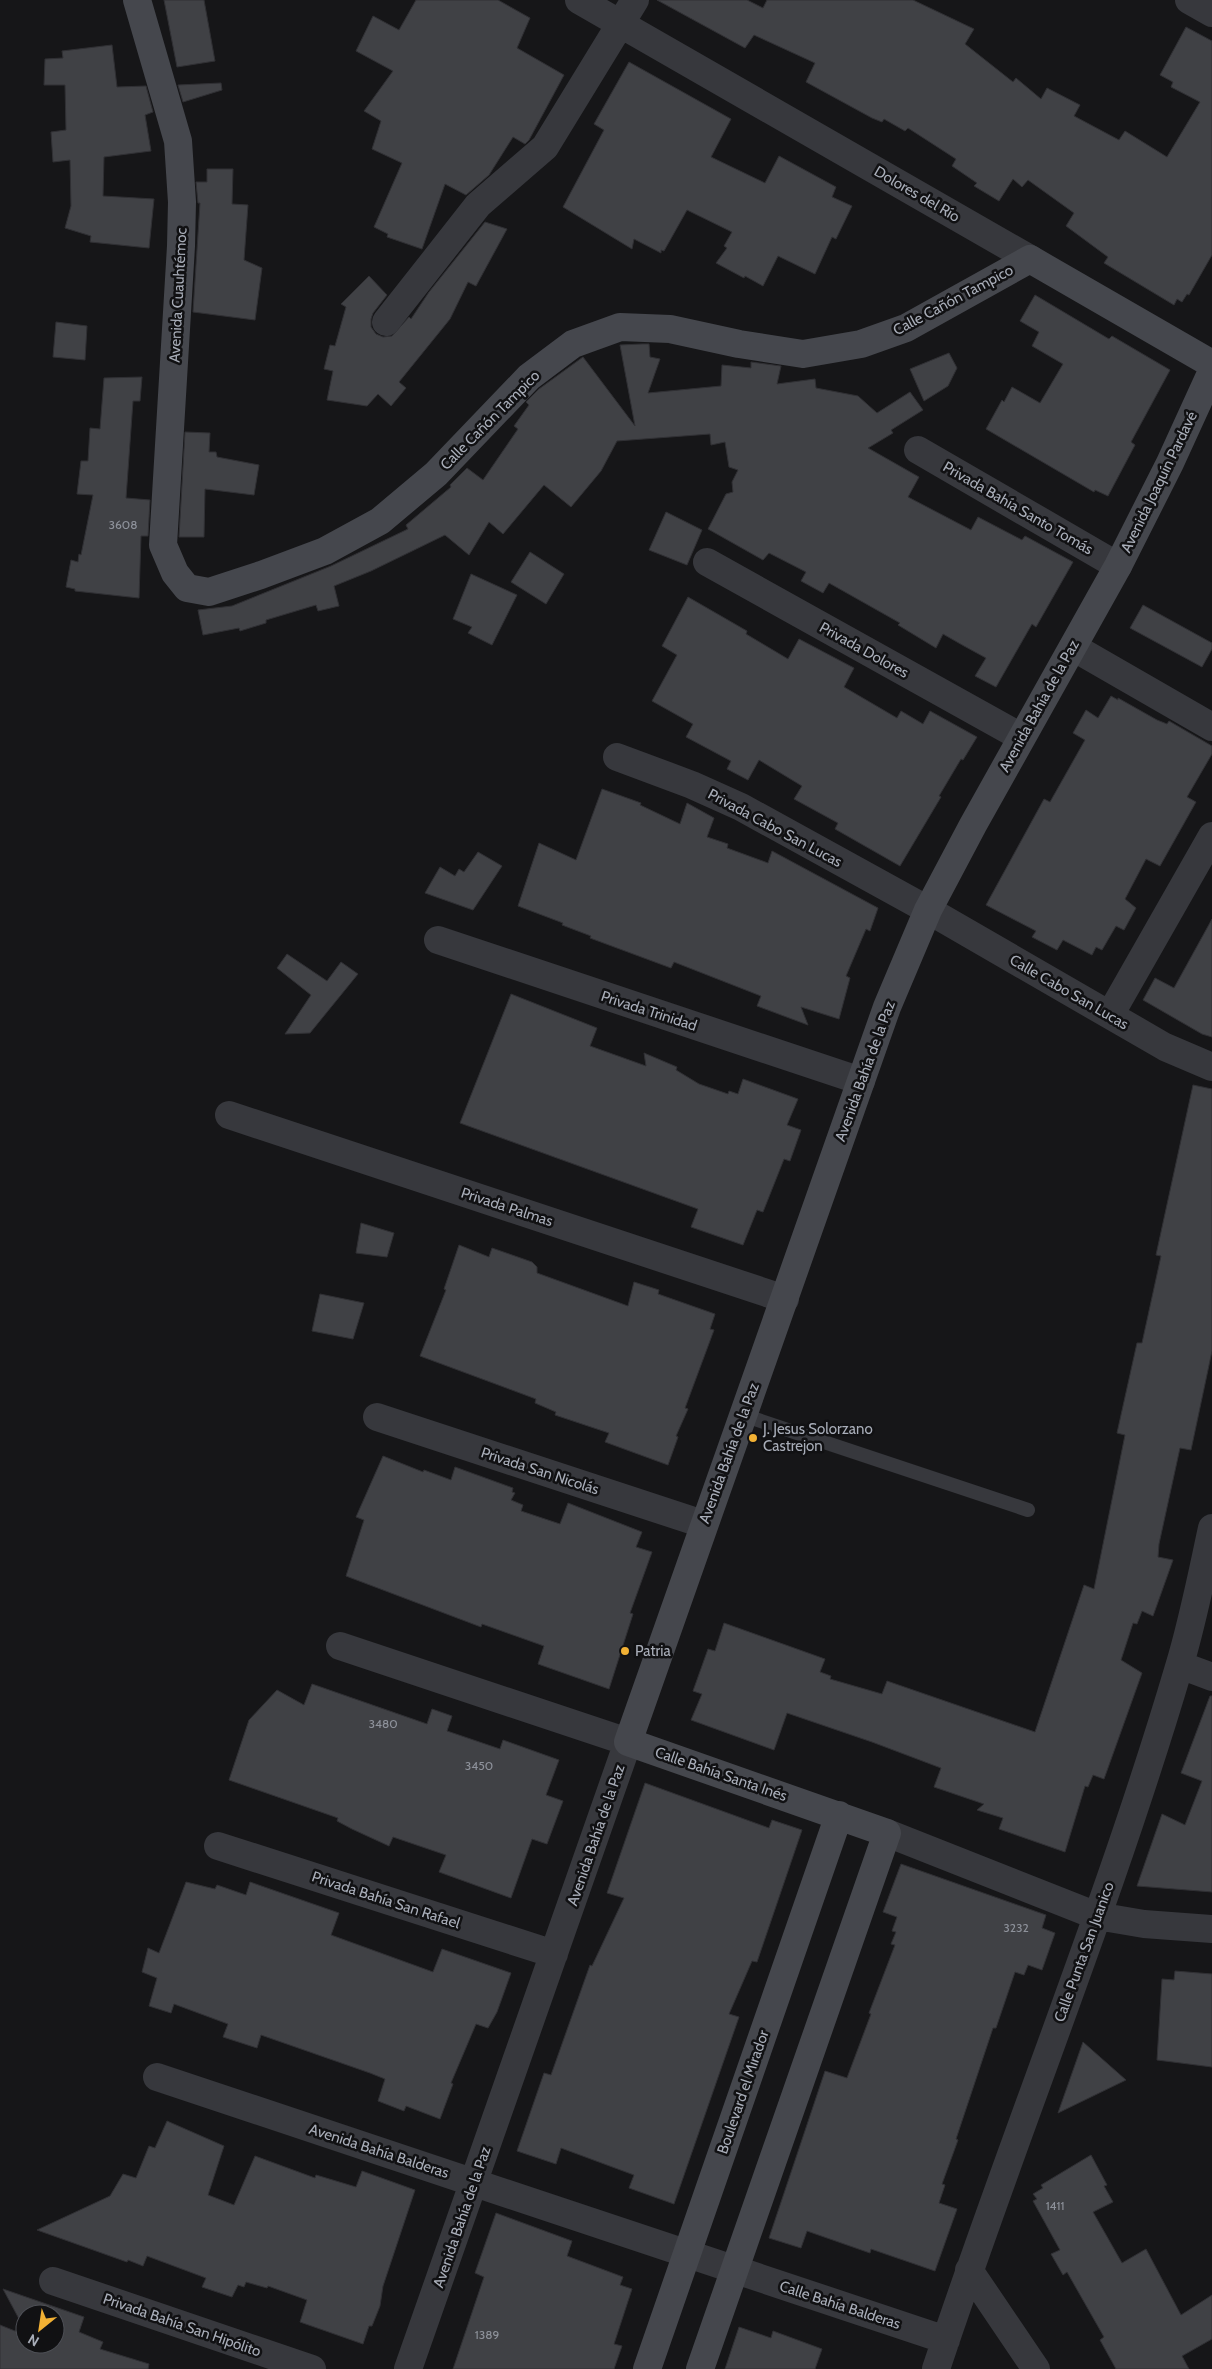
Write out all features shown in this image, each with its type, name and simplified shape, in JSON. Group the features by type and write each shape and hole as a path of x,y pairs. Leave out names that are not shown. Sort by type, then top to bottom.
{"main road":[{"name":"Avenida Cuauhtémoc","path":"137,0 178,141 182,202 181,246 163,545 175,573 187,588"},
{"name":"Calle Cañón Tampico","path":"187,588 209,592 261,575 324,551 380,521 436,474 529,377 573,344 620,327 670,329 739,344 803,354 861,344 906,328 1030,259"},
{"name":"Dolores del Río","path":"1030,259 1212,364"},
{"name":"Avenida Joaquín Pardavé","path":"1118,566 1170,463 1212,371"},
{"name":"Avenida Bahía de la Paz","path":"628,1742 887,1007 928,910 1021,737 1118,566"},
{"name":"Calle Bahía Santa Inés","path":"628,1742 887,1833"},
{"name":"Boulevard el Mirador","path":"647,2369 839,1815"},
{"path":"700,2369 887,1833"}],"street":[{"name":"Dolores del Río","path":"579,0 1030,259"},
{"path":"386,322 478,205 545,147 635,0"},
{"path":"1188,0 1212,13"},
{"name":"Privada Bahía Santo Tomás","path":"918,450 1118,566"},
{"name":"Privada Dolores","path":"707,562 1021,737"},
{"path":"1073,647 1212,727"},
{"name":"Privada Cabo San Lucas","path":"617,758 692,785 740,807 928,910"},
{"path":"1110,1015 1212,836"},
{"name":"Calle Cabo San Lucas","path":"928,910 1165,1048 1212,1067"},
{"name":"Privada Trinidad","path":"438,940 861,1081"},
{"name":"Privada Palmas","path":"229,1115 785,1299"},
{"name":"Privada San Nicolás","path":"377,1417 704,1524"},
{"name":"Calle Punta San Juanico","path":"936,2369 969,2270 1128,1828 1180,1665 1212,1528"},
{"name":"Calle Bahía Santa Inés","path":"340,1646 628,1742"},
{"path":"1180,1665 1212,1677"},
{"name":"Avenida Bahía de la Paz","path":"408,2369 628,1742"},
{"name":"Calle Bahía Santa Inés","path":"887,1833 1097,1916 1127,1922 1212,1930"},
{"name":"Privada Bahía San Rafael","path":"218,1846 554,1954"},
{"name":"Avenida Bahía Balderas","path":"157,2077 687,2254"},
{"name":"Calle Bahía Balderas","path":"687,2254 946,2340"},
{"path":"969,2270 1036,2369"},
{"name":"Privada Bahía San Hipólito","path":"53,2281 312,2369"}],"lane":[{"path":"743,1414 1028,1510"}],"building":[{"path":"164,0 204,0 215,61 177,67"},
{"path":"416,0 498,0 530,18 517,48 564,75 529,140 525,144 513,137 489,175 466,195 445,184 422,249 387,237 388,234 374,227 402,163 372,149 381,121 364,111 393,71 356,51 373,16 399,30"},
{"path":"657,0 747,0 763,8 767,0 913,0 974,29 965,44 1013,82 1016,78 1041,99 1047,88 1080,105 1074,116 1119,140 1125,131 1167,157 1200,102 1171,87 1173,82 1160,75 1186,27 1212,41 1212,255 1189,295 1187,294 1182,302 1177,299 1174,305 1104,263 1108,257 1066,226 1074,213 1028,180 1022,187 1013,179 999,201 974,186 977,183 952,166 956,159 908,128 905,131 884,119 882,122 872,118 806,82 815,63 754,35 745,48"},
{"path":"112,45 117,87 146,86 153,112 145,115 151,151 104,157 103,196 154,199 149,248 90,242 91,236 65,228 71,206 70,160 53,162 51,132 66,130 65,85 44,85 45,59 63,58 62,51"},
{"path":"629,62 731,119 711,157 765,183 779,156 836,187 832,197 852,206 836,239 832,237 815,274 778,256 763,286 745,276 744,278 716,263 727,248 724,246 732,232 687,210 664,251 661,250 661,253 634,239 632,249 563,207 604,130 594,124"},
{"path":"221,83 222,90 183,102 178,85"},
{"path":"207,169 233,169 232,204 248,205 244,260 262,268 255,320 193,312 200,203 198,203 196,182 207,182"},
{"path":"485,222 507,229 476,286 468,282 450,319 399,382 406,388 391,406 378,394 367,406 327,400 333,371 324,369 330,345 335,346 346,307 341,304 369,276 387,295 373,313 371,327 376,334 383,337 392,336 409,317 411,319 429,292"},
{"path":"1035,295 1109,339 1112,336 1170,370 1131,442 1135,445 1108,496 1095,490 1094,492 986,429 1002,400 1004,402 1012,387 1040,403 1063,364 1032,346 1039,332 1020,321"},
{"path":"56,322 87,326 85,360 53,357"},
{"path":"649,344 650,357 660,359 648,393 721,386 722,365 751,368 751,362 781,366 777,384 815,379 816,388 858,396 877,413 910,392 923,410 891,430 893,433 868,448 919,477 908,497 971,530 978,517 1022,540 1025,536 1073,562 1036,627 1032,624 996,687 975,676 986,658 943,634 936,648 898,625 900,623 829,583 823,593 801,581 806,572 769,553 763,560 708,529 726,494 733,492 732,482 738,470 729,467 725,442 711,445 710,434 617,441 601,471 571,507 544,485 503,534 489,522 469,555 445,535 371,571 334,586 339,606 318,611 316,605 266,620 266,623 240,631 239,628 203,635 198,610 232,606 331,566 408,529 406,525 451,487 450,485 467,468 483,480 518,429 514,426 529,405 526,402 539,389 583,357 635,426 620,345"},
{"path":"949,353 957,368 948,386 924,401 910,369"},
{"path":"142,377 140,401 133,401 126,498 150,500 148,536 141,536 139,598 75,591 75,589 66,587 71,560 78,562 79,554 81,555 93,495 77,494 81,461 88,461 90,428 100,429 104,378"},
{"path":"185,432 210,433 209,452 216,452 217,457 259,465 254,495 205,489 204,537 179,537"},
{"path":"666,512 702,530 687,565 649,550"},
{"path":"530,552 564,574 546,604 511,582"},
{"path":"471,574 517,595 492,645 468,633 472,627 453,619"},
{"path":"688,597 747,631 746,634 788,659 799,639 854,668 844,687 897,718 901,711 923,724 930,711 977,737 963,760 961,759 900,866 835,829 838,823 794,799 802,786 759,760 748,780 727,769 731,761 686,737 693,724 652,701 677,655 662,646"},
{"path":"1143,605 1212,643 1212,649 1202,667 1130,628"},
{"path":"1111,696 1157,720 1167,724 1169,721 1212,746 1212,754 1187,797 1196,802 1160,866 1146,859 1125,899 1136,908 1124,930 1116,926 1102,950 1096,947 1092,955 1063,940 1057,950 1032,937 1036,931 986,905 1044,799 1050,802 1085,740 1073,733 1086,710 1098,718"},
{"path":"602,789 641,803 640,805 680,824 687,803 714,818 707,837 728,844 727,848 768,863 772,851 878,908 870,931 866,929 846,976 850,978 839,1019 801,1007 808,1025 757,1006 761,996 674,962 671,968 590,938 591,936 562,925 563,923 518,906 539,843 576,860"},
{"path":"478,852 502,866 473,910 425,893 440,867 455,876 459,869 464,872"},
{"path":"1212,919 1212,1037 1202,1034 1143,1000 1155,978 1174,988"},
{"path":"287,954 327,981 341,962 358,974 310,1033 285,1034 311,995 277,968"},
{"path":"511,994 597,1028 590,1046 646,1066 644,1053 677,1067 676,1070 699,1084 728,1094 729,1091 738,1094 743,1079 798,1099 787,1125 801,1130 790,1161 784,1159 763,1212 757,1210 743,1245 691,1227 698,1209 460,1123"},
{"path":"1193,1085 1212,1089 1212,1351 1191,1450 1180,1448 1159,1544 1158,1557 1173,1560 1153,1616 1142,1611 1137,1624 1133,1623 1121,1660 1142,1673 1104,1779 1093,1775 1088,1787 1085,1786 1065,1852 999,1829 1003,1818 977,1810 984,1804 934,1787 941,1768 872,1742 787,1713 774,1750 691,1720 702,1694 693,1691 708,1649 715,1651 724,1623 825,1659 820,1672 831,1676 830,1679 882,1694 887,1681 1035,1732 1084,1585 1094,1589 1125,1435 1117,1433 1137,1343 1142,1343 1161,1256 1156,1255"},
{"path":"361,1223 394,1233 387,1257 356,1253"},
{"path":"459,1245 489,1257 492,1248 532,1262 537,1267 537,1273 628,1306 634,1282 659,1290 658,1294 715,1314 710,1329 714,1330 685,1408 688,1409 676,1436 678,1437 668,1465 605,1442 609,1433 555,1415 556,1412 535,1403 536,1399 420,1356 446,1290 444,1289"},
{"path":"320,1294 364,1303 353,1339 312,1331"},
{"path":"383,1456 423,1472 424,1470 451,1480 455,1467 513,1488 512,1492 515,1493 511,1500 523,1505 521,1511 560,1524 568,1503 642,1532 636,1547 652,1552 630,1613 633,1614 609,1689 538,1664 544,1646 482,1624 481,1627 346,1576 364,1520 356,1517"},
{"path":"312,1684 427,1724 432,1709 452,1716 447,1731 500,1749 503,1740 559,1760 546,1795 563,1801 547,1844 532,1839 511,1898 439,1872 446,1855 393,1837 389,1846 337,1821 338,1818 229,1780 249,1720 277,1690 304,1705"},
{"path":"1210,1696 1212,1696 1212,1892 1137,1886 1162,1814 1185,1825 1202,1781 1181,1773"},
{"path":"645,1783 769,1828 772,1820 802,1830 757,1962 752,1961 729,2014 739,2017 674,2204 629,2188 634,2175 561,2148 556,2164 517,2151 544,2073 551,2075 590,1965 592,1966 624,1898 607,1893"},
{"path":"901,1864 1046,1915 1042,1928 1055,1933 1042,1970 1028,1965 1024,1975 1015,1972 996,2028 993,2028 956,2139 958,2140 942,2184 945,2185 939,2203 957,2209 935,2271 871,2249 870,2253 807,2231 801,2248 769,2238 825,2071 847,2078 871,2014 869,2013 895,1945 891,1944 896,1932 892,1931 897,1917 883,1912"},
{"path":"186,1882 215,1889 217,1885 246,1895 250,1882 339,1913 331,1935 433,1972 442,1949 511,1973 497,2012 488,2028 476,2024 451,2083 453,2084 440,2119 406,2106 404,2111 378,2101 385,2079 370,2073 261,2035 257,2048 223,2037 228,2024 174,2004 171,2013 149,2006 157,1978 142,1972 148,1948 159,1953"},
{"path":"1175,1971 1212,1974 1212,2067 1157,2060 1162,1979 1174,1980"},
{"path":"1083,2042 1126,2080 1058,2113"},
{"path":"167,2121 224,2146 208,2195 234,2205 255,2156 315,2178 316,2175 356,2187 362,2171 415,2190 383,2286 380,2306 372,2326 369,2326 363,2344 300,2322 307,2300 268,2286 267,2288 246,2282 244,2287 238,2285 232,2297 202,2287 206,2278 147,2256 143,2266 37,2230 110,2196 123,2174 136,2178 149,2146 155,2148"},
{"path":"1091,2155 1107,2185 1104,2186 1113,2202 1093,2212 1122,2263 1146,2249 1181,2315 1212,2295 1212,2339 1182,2356 1189,2369 1116,2369 1100,2340 1104,2337 1067,2272 1063,2275 1051,2254 1060,2250 1033,2201 1037,2199 1033,2194 1043,2188 1041,2185"},
{"path":"496,2213 572,2241 567,2256 623,2277 620,2285 632,2289 614,2344 622,2346 614,2369 453,2369 484,2277 475,2273"},
{"path":"3,2289 46,2304 15,2304 15,2311"},
{"path":"65,2310 84,2317 79,2332 103,2342 100,2349 149,2364 148,2369 0,2369 0,2325 15,2331 15,2354 65,2354"},
{"path":"739,2327 771,2338 773,2331 822,2349 815,2369 725,2369"}],"place":[{"name":"J. Jesus Solorzano Castrejon","path":"753,1438"},
{"name":"Patria","path":"625,1651"}]}
